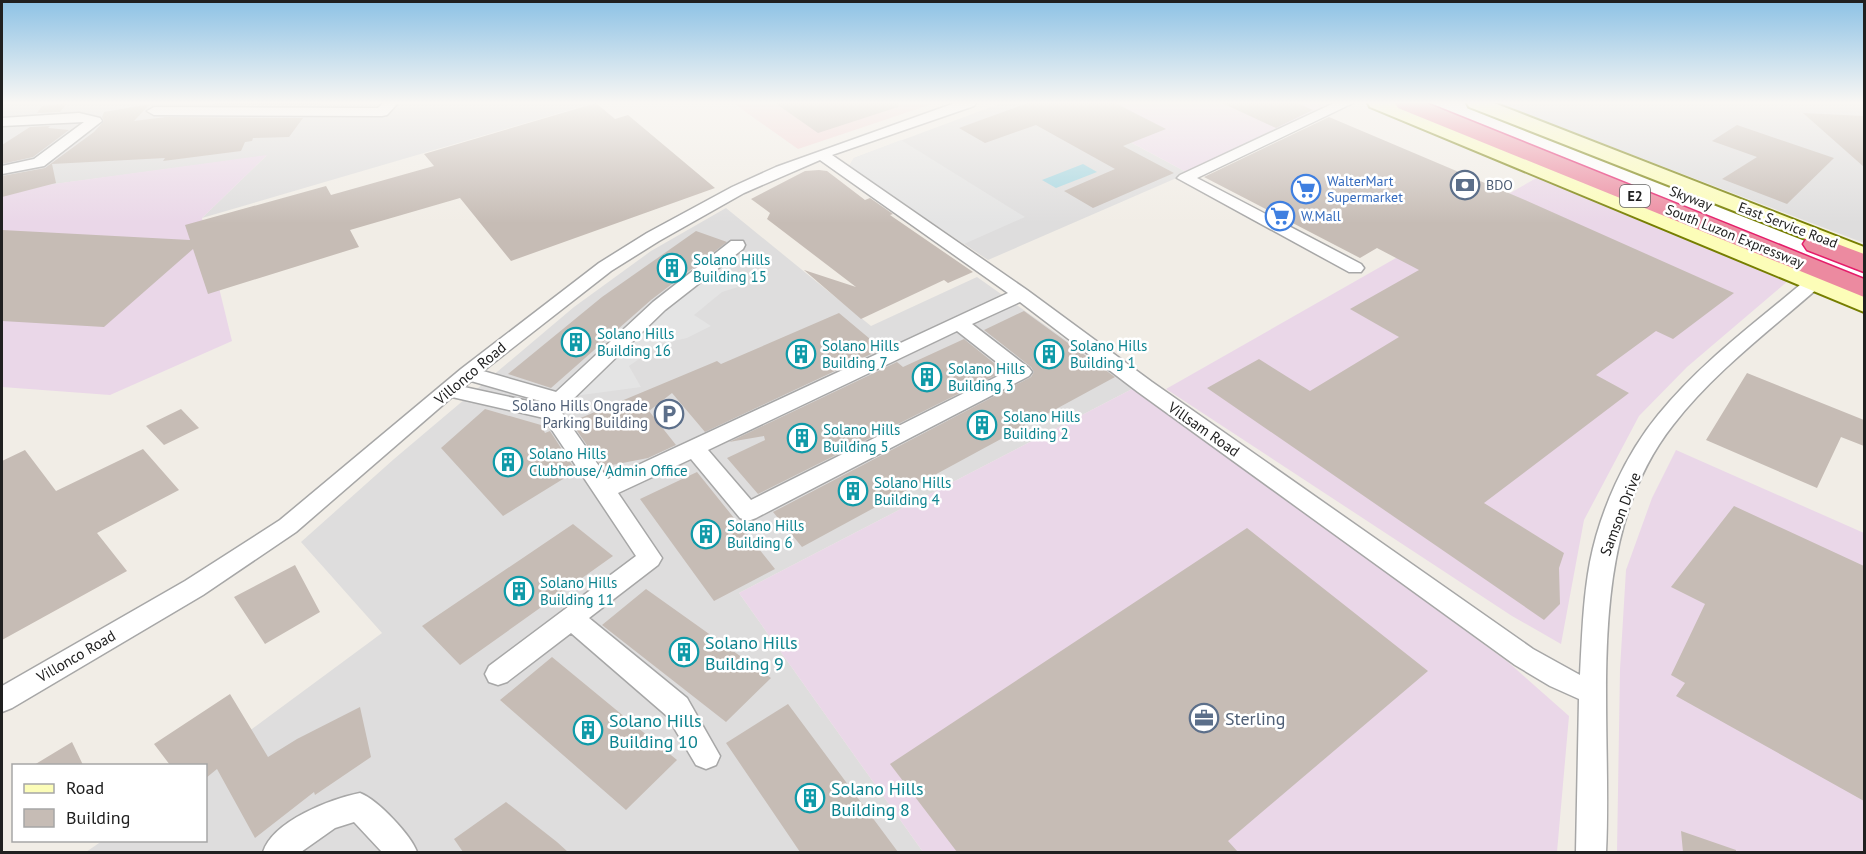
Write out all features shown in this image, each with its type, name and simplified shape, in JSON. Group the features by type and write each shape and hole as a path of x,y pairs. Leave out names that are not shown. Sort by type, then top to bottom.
{"highway":[{"name":"South Luzon Expressway","path":"1504,143 1864,289"},
{"name":"Skyway","path":"1529,143 1864,277"},
{"name":"Skyway","path":"1552,143 1864,265"},
{"name":"South Luzon Expressway","path":"1556,143 1864,265"}],"main road":[{"path":"1473,143 1864,305"},
{"name":"East Service Road","path":"1578,143 1864,255"}],"street":[{"path":"2,170 39,163 66,143"},
{"name":"Villonco Road","path":"2,700 194,588 288,526 468,373 605,267 653,237 738,190 821,154 853,143"},
{"path":"1260,143 1185,178 1355,268"},
{"name":"Villsam Road","path":"821,154 1021,294 1145,387 1524,657 1558,678 1593,693"},
{"path":"556,406 659,306 737,245"},
{"name":"Samson Drive","path":"1591,852 1593,693 1602,560 1620,505 1664,422 1684,399 1812,284"},
{"path":"605,490 1021,294"},
{"path":"694,449 748,512 1022,372 958,323"},
{"path":"468,373 497,381 556,406 605,490 650,558 498,674"},
{"path":"480,397 497,381"},
{"path":"448,390 480,397 556,406"},
{"path":"571,618 677,707 706,756"},
{"path":"278,852 321,819 337,810 360,807 402,852"}],"shaded area":[{"path":"2,143 458,143 202,218 266,156 2,191"},
{"path":"789,143 816,143 798,149"},
{"path":"894,143 906,143 1025,217 964,244 849,166 854,158"},
{"path":"895,143 1132,143 1188,173 988,260 849,166 854,158"},
{"path":"1132,143 1249,143 1188,173"},
{"path":"1602,143 1864,143 1864,243"},
{"path":"267,155 202,218 232,341 110,395 2,387 2,191"},
{"path":"1540,176 1789,280 1687,367 1639,416 1584,520 1561,644 1512,616 1166,389"},
{"path":"726,208 871,326 977,277 1134,388 739,593 923,852 86,852 101,842 207,842 207,764 204,764 382,633 301,542 394,459 574,307 651,251"},
{"path":"737,245 751,258 722,273 738,287 722,292 694,315 711,326 687,338 660,344 629,366 641,387 574,396 585,375"},
{"path":"1134,388 1508,662 1569,716 1557,852 923,852 739,593"},
{"path":"1676,450 1864,533 1864,852 1617,852 1620,669 1626,570 1652,498"}],"water":[{"path":"1083,164 1097,172 1056,188 1042,180"}],"pier":[{"path":"1511,143 1566,143 1864,260 1864,286"}],"building":[{"path":"5,143 52,143 33,157 2,164 2,145"},
{"path":"79,143 245,143 241,151 163,161 165,158 52,164 56,183 2,197 2,176 45,168"},
{"path":"462,143 661,143 715,188 511,261 460,198 350,230 359,247 208,294 193,249 104,327 2,321 2,230 190,240 185,225 326,186 331,195 434,166 424,154"},
{"path":"1068,143 1131,143 1123,146 1174,173 1093,208 1064,191 1115,169"},
{"path":"1275,143 1390,143 1734,293 1673,339 1656,331 1596,375 1629,393 1484,503 1564,553 1559,568 1560,604 1544,620 1207,388 1259,359 1310,391 1399,337 1350,309 1419,270 1377,248 1360,258 1204,177"},
{"path":"1717,143 1789,143 1834,158 1787,204 1722,179 1757,157"},
{"path":"1837,143 1864,143 1864,167"},
{"path":"805,171 827,171 865,200 870,198 893,214 890,215 973,272 948,283 944,280 861,319 804,270 856,287 767,219 770,213 751,199"},
{"path":"696,231 727,242 651,300 551,388 508,374 602,297"},
{"path":"1024,311 1115,377 802,547 773,512 1031,377 1034,372 1031,367 984,330"},
{"path":"839,313 882,349 705,432 672,393 649,411 676,445 648,458 602,467 571,422 717,361 721,364"},
{"path":"964,339 1004,371 758,494 727,458 765,440 764,436 729,442 897,362 903,367"},
{"path":"1747,373 1864,420 1864,446 1841,437 1817,488 1706,440"},
{"path":"181,409 199,428 164,445 146,426"},
{"name":"Solano Hills Clubhouse/ Admin Office","path":"485,409 541,425 545,433 550,431 576,471 503,516 441,448"},
{"path":"143,449 179,490 97,533 127,571 2,640 2,461 25,450 56,491"},
{"name":"Solano Hills Building 6","path":"697,472 775,569 714,601 640,499"},
{"path":"1734,506 1864,566 1864,801 1676,696 1685,683 1671,675 1705,604 1671,587"},
{"name":"Solano Hills Building 11","path":"573,524 613,556 460,665 422,626"},
{"path":"1247,528 1428,671 1228,841 1238,852 957,852 890,764"},
{"path":"295,565 320,612 265,644 234,597"},
{"name":"Solano Hills Building 9","path":"646,589 771,678 726,722 602,625"},
{"name":"Solano Hills Building 10","path":"552,657 677,760 626,810 500,700"},
{"path":"230,694 268,757 297,739 360,707 371,757 315,795 314,792 255,838 217,769 207,777 207,764 169,764 154,744"},
{"name":"Solano Hills Building 8","path":"788,704 898,852 800,852 726,743"},
{"path":"72,742 83,764 36,764"},
{"path":"506,802 568,852 463,852 454,839"},
{"path":"1681,831 1736,850 1736,852 1683,852"}],"place":[{"name":"BDO","path":"1465,185"},
{"name":"WalterMart Supermarket","path":"1306,189"},
{"name":"W.Mall","path":"1280,216"},
{"name":"Solano Hills Building 15","path":"672,268"},
{"name":"Solano Hills Building 16","path":"576,342"},
{"name":"Solano Hills Building 7","path":"801,354"},
{"name":"Solano Hills Building 1","path":"1049,354"},
{"name":"Solano Hills Building 3","path":"927,377"},
{"name":"Solano Hills Ongrade Parking Building","path":"669,414"},
{"name":"Solano Hills Building 2","path":"982,425"},
{"name":"Solano Hills Building 5","path":"802,438"},
{"name":"Solano Hills Clubhouse/ Admin Office","path":"508,462"},
{"name":"Solano Hills Building 4","path":"853,491"},
{"name":"Solano Hills Building 6","path":"706,534"},
{"name":"Solano Hills Building 11","path":"519,591"},
{"name":"Solano Hills Building 9","path":"684,652"},
{"name":"Sterling","path":"1204,718"},
{"name":"Solano Hills Building 10","path":"588,730"},
{"name":"Solano Hills Building 8","path":"810,798"}]}
